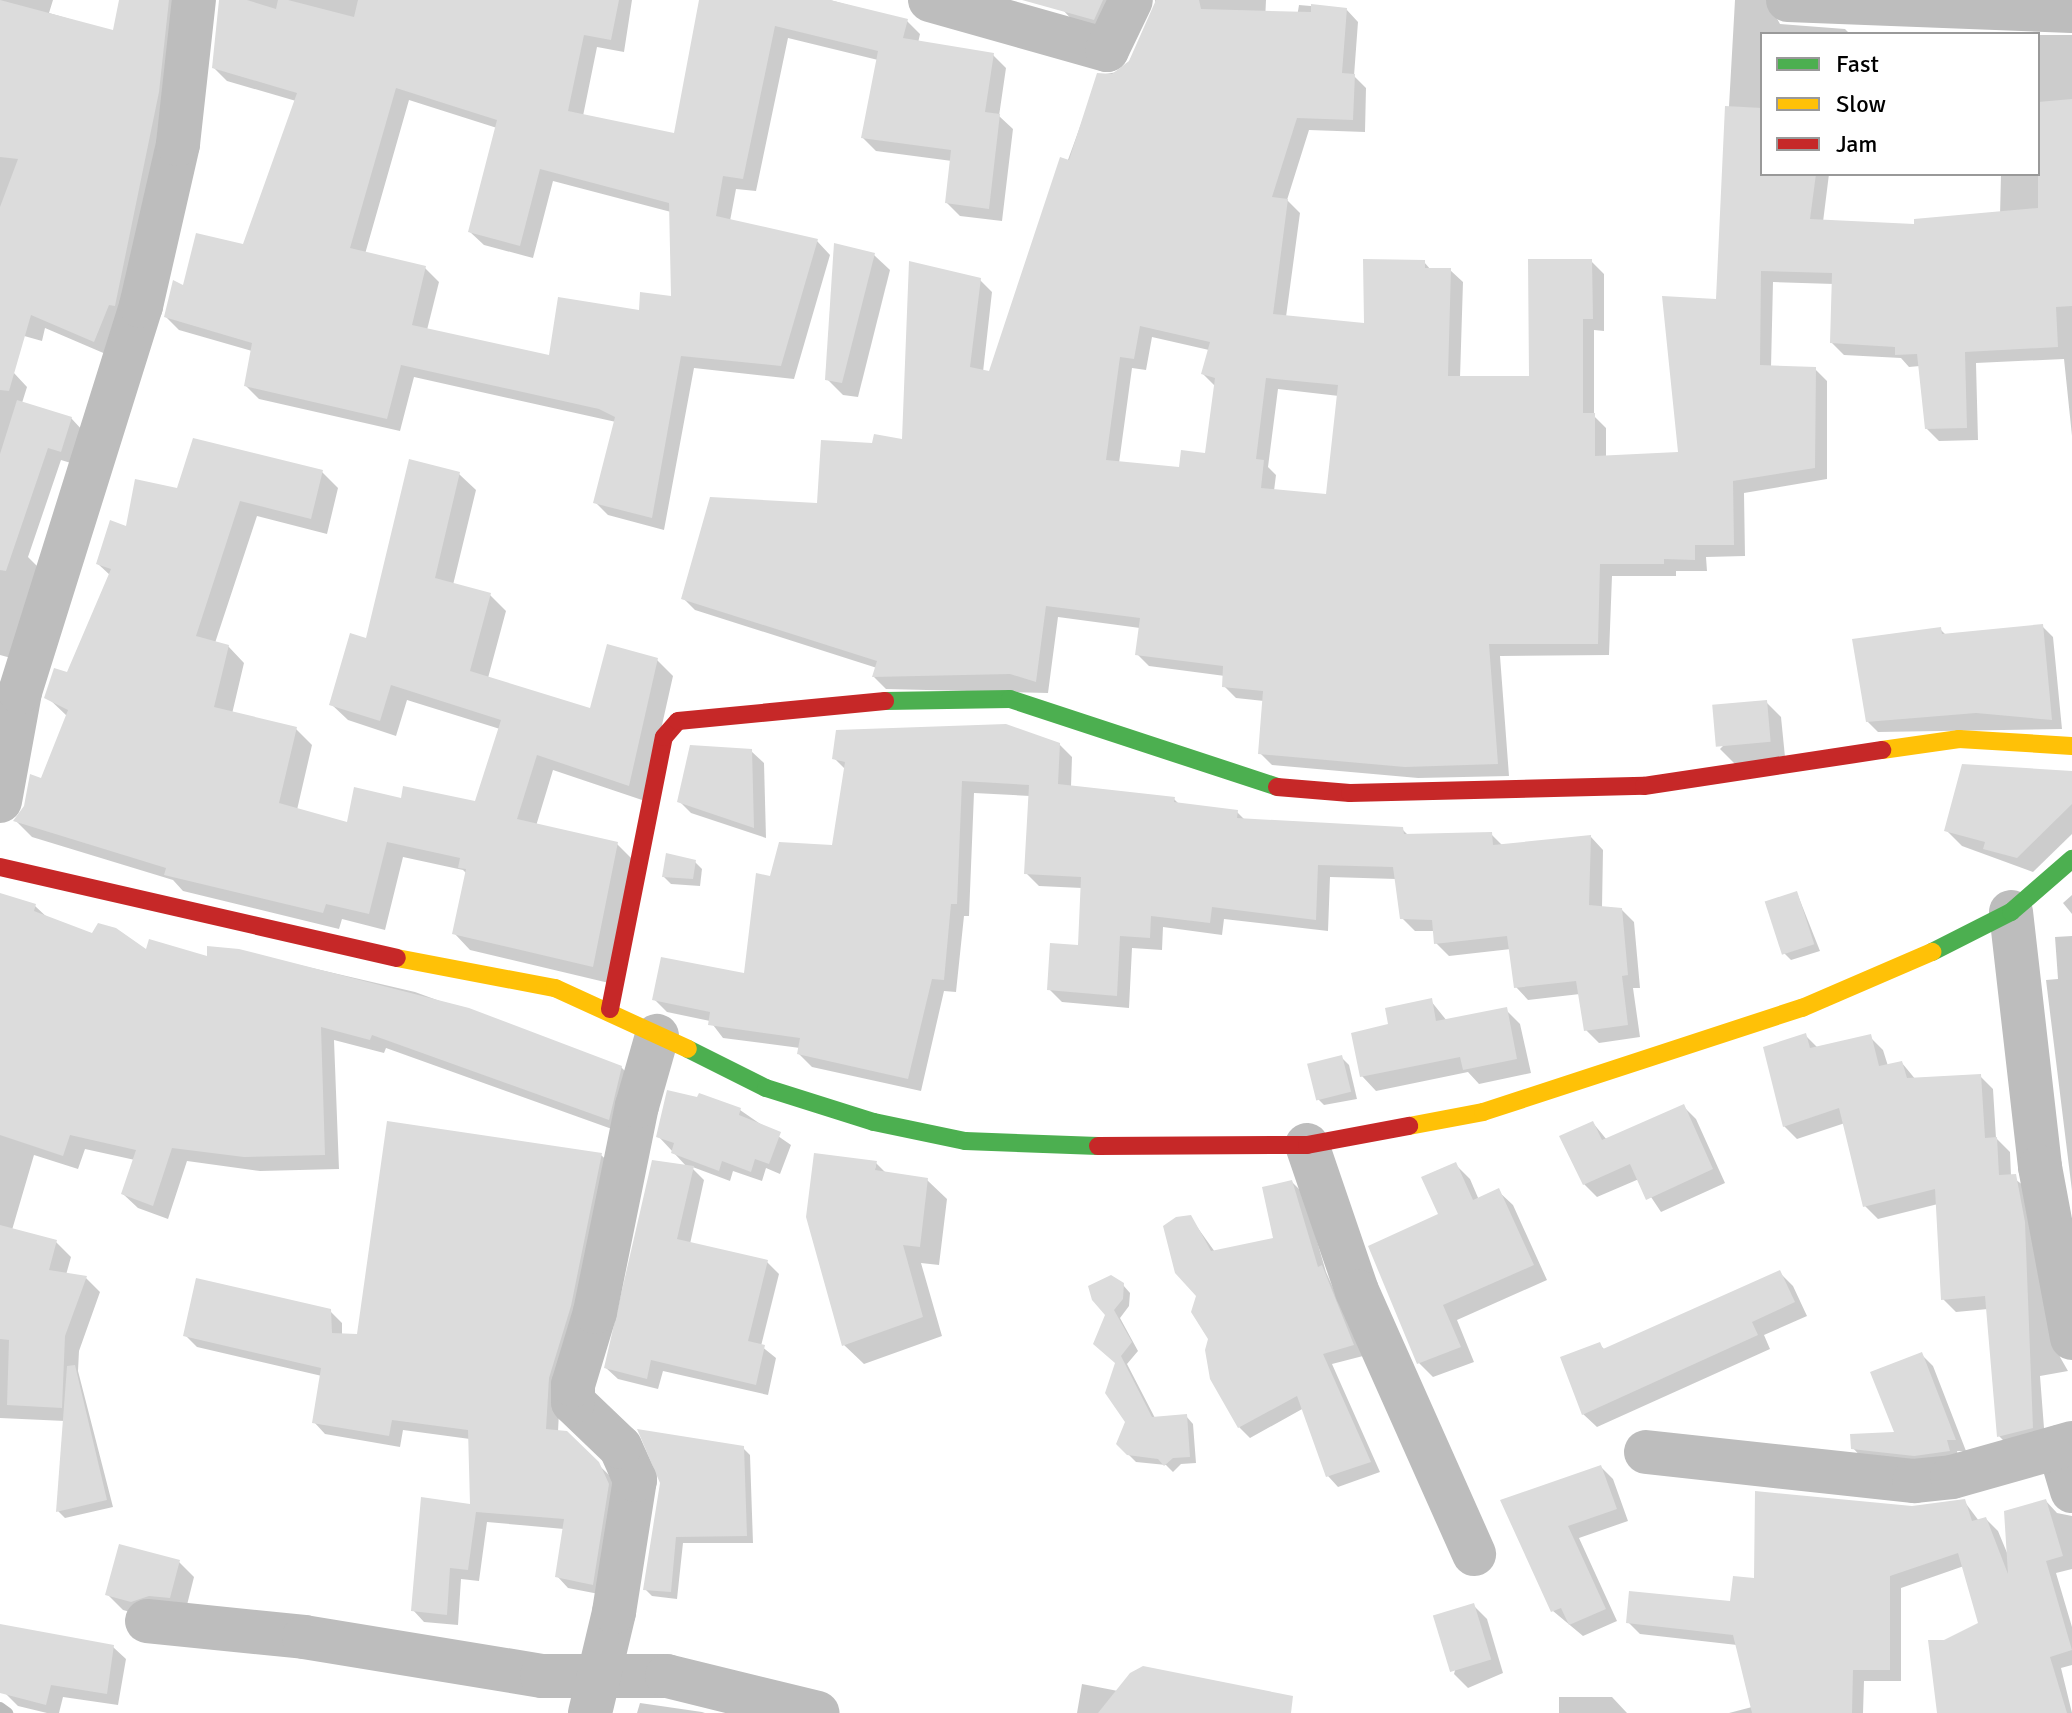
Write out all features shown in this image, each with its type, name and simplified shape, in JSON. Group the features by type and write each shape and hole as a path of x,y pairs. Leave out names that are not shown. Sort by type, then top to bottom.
{"street":[{"path":"0,801 20,692 141,306 178,144 194,0"},
{"path":"930,0 1107,50 1131,0"},
{"path":"1788,0 2072,11"},
{"path":"610,1009 664,737 678,721 693,716 902,700 1010,699 1237,777 1286,789 1350,793 1644,786 1959,739 2072,746"},
{"path":"0,867 348,949 555,988 610,1009 657,1036 766,1088 874,1122 965,1141 1080,1148 1307,1145 1483,1112 1802,1008 2011,912 2072,859"},
{"path":"2011,912 2040,1167 2072,1338"},
{"path":"594,1693 635,1480 620,1447 573,1402 573,1385 595,1312 637,1106 657,1036"},
{"path":"1307,1145 1357,1291 1474,1554"},
{"path":"1646,1452 1914,1481 1952,1477 2065,1445 2072,1491"},
{"path":"147,1621 304,1637 542,1676 594,1693 667,1676 818,1713"}],"building":[{"path":"0,0 113,30 119,0 169,0 159,92 115,306 109,305 94,342 31,315 9,391 0,390 0,207 18,159 0,157"},
{"path":"219,0 247,0 276,9 278,0 288,0 354,17 358,0 619,0 611,40 584,35 568,111 674,133 699,0 830,0 908,19 903,38 994,53 985,112 1000,114 989,209 945,203 951,150 861,138 878,51 775,26 743,179 723,176 716,216 818,239 781,366 681,356 652,518 593,503 615,417 599,409 401,365 387,419 244,386 252,343 164,317 173,280 183,285 196,233 243,244 297,93 212,68","holes":["396,88 497,120 468,232 520,246 540,169 669,203 671,296 640,292 639,310 558,297 549,355 412,325 426,266 350,248"]},
{"path":"1022,0 1103,0 1094,20"},
{"path":"1156,0 1199,0 1201,9 1311,12 1311,4 1347,8 1342,73 1355,74 1353,120 1297,118 1272,197 1288,199 1273,314 1364,323 1363,259 1425,260 1425,268 1451,268 1448,376 1529,376 1528,259 1592,259 1593,319 1583,319 1583,413 1595,413 1595,456 1678,452 1662,296 1716,299 1725,106 1760,108 1760,176 1816,176 1810,219 1914,224 1914,219 2038,208 2040,102 2072,99 2072,306 2056,307 2058,347 1965,352 1967,428 1925,429 1917,354 1895,355 1895,347 1830,343 1832,273 1761,271 1760,365 1816,367 1815,468 1733,481 1734,545 1695,545 1695,560 1664,559 1664,564 1600,564 1598,644 1489,644 1498,764 1405,767 1258,754 1263,691 1222,687 1223,666 1135,655 1140,618 1046,606 1036,682 1010,674 872,677 877,661 681,599 710,497 817,503 821,440 872,443 874,434 902,439 909,261 981,278 970,367 989,371 1060,157 1069,160 1097,73 1112,74 1129,61","holes":["1140,326 1210,342 1201,374 1215,378 1205,453 1181,450 1179,467 1106,460 1120,357 1134,359","1266,378 1338,385 1326,494 1261,488 1264,460 1256,459"]},
{"path":"834,243 875,253 842,383 825,380"},
{"path":"17,400 72,417 61,452 48,448 6,571 0,570 0,454"},
{"path":"193,438 323,470 311,519 240,501 196,636 229,645 214,707 297,727 279,803 347,822 354,787 401,798 403,786 475,801 501,720 391,685 380,721 329,705 350,633 366,638 409,459 460,472 435,578 491,593 470,671 590,708 607,644 658,658 629,786 537,755 517,819 618,842 593,967 452,934 466,869 458,868 460,858 387,842 369,914 326,904 323,913 164,875 166,868 13,821 24,806 30,774 41,778 68,710 44,698 54,668 67,672 111,569 96,564 110,520 126,526 135,479 177,488"},
{"path":"2043,624 2052,720 1976,713 1866,722 1852,639 1941,627 1942,634"},
{"path":"1767,700 1771,742 1716,747 1712,705"},
{"path":"1006,724 1060,743 1058,784 1175,797 1174,802 1238,810 1237,818 1403,827 1404,834 1492,832 1493,845 1591,835 1589,905 1622,908 1628,975 1622,976 1628,1025 1584,1031 1576,981 1514,988 1507,936 1434,944 1432,920 1400,919 1393,867 1318,865 1316,920 1212,907 1210,923 1151,916 1150,938 1120,936 1117,996 1047,990 1050,943 1078,945 1081,877 1024,874 1029,785 962,781 957,904 951,904 944,980 932,979 908,1079 797,1054 800,1038 708,1025 710,1012 652,1000 661,957 744,973 756,873 770,876 779,842 832,845 845,762 832,759 836,730"},
{"path":"690,745 752,749 754,828 677,802"},
{"path":"1962,764 2072,771 2072,804 2017,858 1983,849 1985,842 1944,831"},
{"path":"666,853 696,860 693,879 662,877"},
{"path":"1797,891 1814,944 1782,955 1765,902"},
{"path":"0,893 36,904 34,911 92,933 98,923 116,928 146,949 149,939 207,956 207,946 239,949 469,1008 622,1066 609,1120 372,1035 370,1040 321,1027 325,1155 244,1157 172,1148 153,1206 121,1194 136,1150 70,1135 63,1156 0,1135"},
{"path":"1432,998 1436,1021 1507,1007 1517,1059 1463,1070 1460,1057 1360,1077 1351,1033 1388,1024 1385,1008"},
{"path":"1806,1033 1810,1048 1871,1034 1879,1066 1902,1061 1907,1078 1981,1074 1985,1138 1997,1137 1999,1175 2016,1174 2025,1222 2033,1428 1997,1437 1985,1296 1941,1300 1935,1189 1863,1207 1839,1108 1783,1127 1763,1047"},
{"path":"1342,1055 1351,1092 1316,1101 1307,1064"},
{"path":"667,1090 697,1097 699,1093 741,1108 739,1115 781,1132 769,1164 755,1159 751,1172 722,1161 719,1171 671,1153 674,1143 656,1137"},
{"path":"1684,1104 1713,1169 1646,1200 1630,1164 1583,1185 1559,1136 1593,1121 1602,1140"},
{"path":"387,1121 602,1153 571,1306 549,1378 546,1429 567,1431 599,1462 609,1484 593,1585 555,1577 564,1519 476,1512 468,1570 450,1568 447,1615 411,1611 421,1497 470,1504 468,1430 392,1420 389,1436 312,1423 321,1368 183,1336 196,1278 331,1309 332,1333 357,1334"},
{"path":"814,1153 877,1161 875,1170 928,1178 920,1247 903,1245 923,1317 842,1346 806,1217"},
{"path":"652,1160 694,1166 677,1239 768,1260 748,1341 765,1345 756,1385 651,1360 647,1379 604,1368"},
{"path":"1456,1162 1473,1200 1499,1188 1534,1265 1443,1305 1461,1347 1417,1364 1368,1246 1438,1214 1421,1177"},
{"path":"1292,1180 1318,1267 1322,1265 1354,1345 1323,1354 1371,1462 1326,1477 1297,1396 1238,1428 1210,1379 1205,1350 1208,1339 1191,1312 1196,1296 1175,1273 1163,1226 1176,1217 1191,1215 1211,1251 1273,1238 1262,1187"},
{"path":"0,1225 57,1240 49,1270 87,1276 65,1336 62,1408 7,1405 9,1340 0,1339"},
{"path":"1780,1270 1795,1302 1752,1322 1758,1335 1582,1415 1560,1357 1600,1342 1603,1349"},
{"path":"1111,1275 1124,1283 1123,1299 1114,1310 1132,1342 1121,1356 1152,1417 1187,1414 1190,1457 1173,1458 1164,1466 1158,1459 1127,1455 1116,1444 1125,1422 1105,1393 1115,1363 1093,1344 1105,1315 1092,1300 1088,1286"},
{"path":"1922,1352 1956,1440 1947,1440 1950,1451 1914,1456 1851,1449 1850,1434 1894,1432 1870,1372"},
{"path":"75,1365 107,1500 56,1512 67,1366"},
{"path":"637,1429 744,1446 747,1536 676,1537 671,1592 643,1590 660,1483"},
{"path":"1601,1465 1617,1509 1568,1526 1606,1609 1569,1625 1561,1608 1551,1612 1500,1500"},
{"path":"1755,1491 1912,1506 1965,1499 1972,1521 1986,1517 2008,1574 2004,1511 2046,1499 2063,1556 2046,1561 2072,1650 2050,1657 2067,1713 1937,1713 1928,1640 1944,1640 1978,1623 1958,1553 1890,1576 1890,1670 1853,1670 1852,1713 1752,1713 1733,1635 1626,1623 1629,1591 1730,1601 1733,1576 1754,1578"},
{"path":"119,1544 180,1560 170,1598 149,1596 131,1602 105,1595"},
{"path":"1474,1603 1491,1659 1450,1672 1433,1616"},
{"path":"0,1624 114,1645 107,1694 51,1685 46,1705 0,1693"},
{"path":"1143,1666 1293,1696 1291,1713 1098,1713 1130,1673"}],"waterway":[{"path":"0,1708 7,1713"}],"traffic: fast":[{"path":"885,701 1010,699 1277,787"},
{"path":"1932,952 2011,912 2072,859"},
{"path":"688,1049 766,1088 874,1122 965,1141 1098,1146"}],"traffic: slow":[{"path":"1882,750 1959,739 2072,746"},
{"path":"1409,1126 1483,1112 1802,1008 1932,952"},
{"path":"397,958 555,988 688,1049"}],"traffic: jam":[{"path":"610,1009 664,737 678,721 885,701"},
{"path":"1277,787 1350,793 1644,786 1882,750"},
{"path":"0,867 397,958"},
{"path":"1098,1146 1307,1145 1409,1126"}]}
